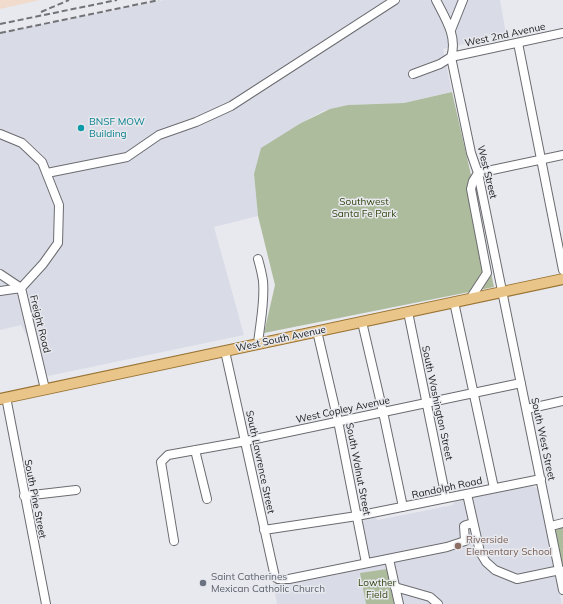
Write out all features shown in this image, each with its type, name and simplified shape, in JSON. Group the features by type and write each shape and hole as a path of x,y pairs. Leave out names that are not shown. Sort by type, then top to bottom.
{"main road":[{"name":"West South Avenue","path":"3,398 563,279"}],"street":[{"path":"47,173 126,156 158,135 196,122 231,106 395,0"},
{"name":"West Street","path":"436,0 451,30 454,49 451,57 471,152 478,173 503,292"},
{"path":"451,30 463,0"},
{"name":"West 2nd Avenue","path":"451,57 563,33"},
{"path":"518,43 563,270"},
{"path":"413,74 440,64 451,57"},
{"name":"Freight Road","path":"0,134 22,143 42,162 59,205 58,243 43,264 21,288 45,389"},
{"path":"470,299 487,273 471,189 473,181 478,173 563,155"},
{"path":"258,259 263,294 258,344"},
{"path":"0,274 21,288"},
{"path":"0,290 21,288"},
{"name":"South West Street","path":"503,292 563,590"},
{"path":"454,302 472,392 494,488"},
{"name":"South Washington Street","path":"408,312 446,498"},
{"path":"362,322 403,507"},
{"name":"South Walnut Street","path":"317,331 338,421 366,563"},
{"name":"South Lawrence Street","path":"225,351 275,577 278,579 289,579 366,563"},
{"name":"West Copley Avenue","path":"174,541 161,462 168,455 246,441 472,392 521,383"},
{"name":"South Pine Street","path":"3,398 46,604"},
{"path":"527,409 563,401"},
{"path":"195,450 207,499"},
{"name":"Randolph Road","path":"264,530 357,516 541,479"},
{"path":"24,496 76,490"},
{"path":"467,494 480,552 486,562 495,570 517,579 560,570"},
{"path":"366,563 447,547 465,541 464,526 473,523"},
{"path":"551,526 563,524"},
{"path":"389,559 399,604"},
{"path":"395,587 430,598 438,604"}],"shaded area":[{"path":"0,0 40,0 0,9"},
{"path":"164,0 500,0 506,34 443,49 452,92 404,103 348,105 323,111 301,123 254,174 258,216 214,227 244,335 48,376 21,325 0,330 0,33"},
{"name":"Riverside Elementary School","path":"531,486 537,488 539,492 562,604 277,604 273,584 281,585 369,566 361,523 365,519 374,517 378,520 453,505 455,501"}],"green space":[{"name":"Southwest Santa Fe Park","path":"452,92 494,287 264,333 275,285 258,216 254,174 261,148 301,123 330,109 348,105 404,103"},
{"path":"563,528 563,572 555,530"},
{"name":"Lowther Field","path":"387,569 394,604 366,604 360,573"}],"railway":[{"path":"41,12 69,0"},
{"path":"0,24 117,0"},
{"path":"0,33 159,0"}],"place":[{"name":"BNSF MOW Building","path":"81,128"},
{"name":"Riverside Elementary School","path":"458,546"},
{"name":"Saint Catherines Mexican Catholic Church","path":"203,583"}]}
